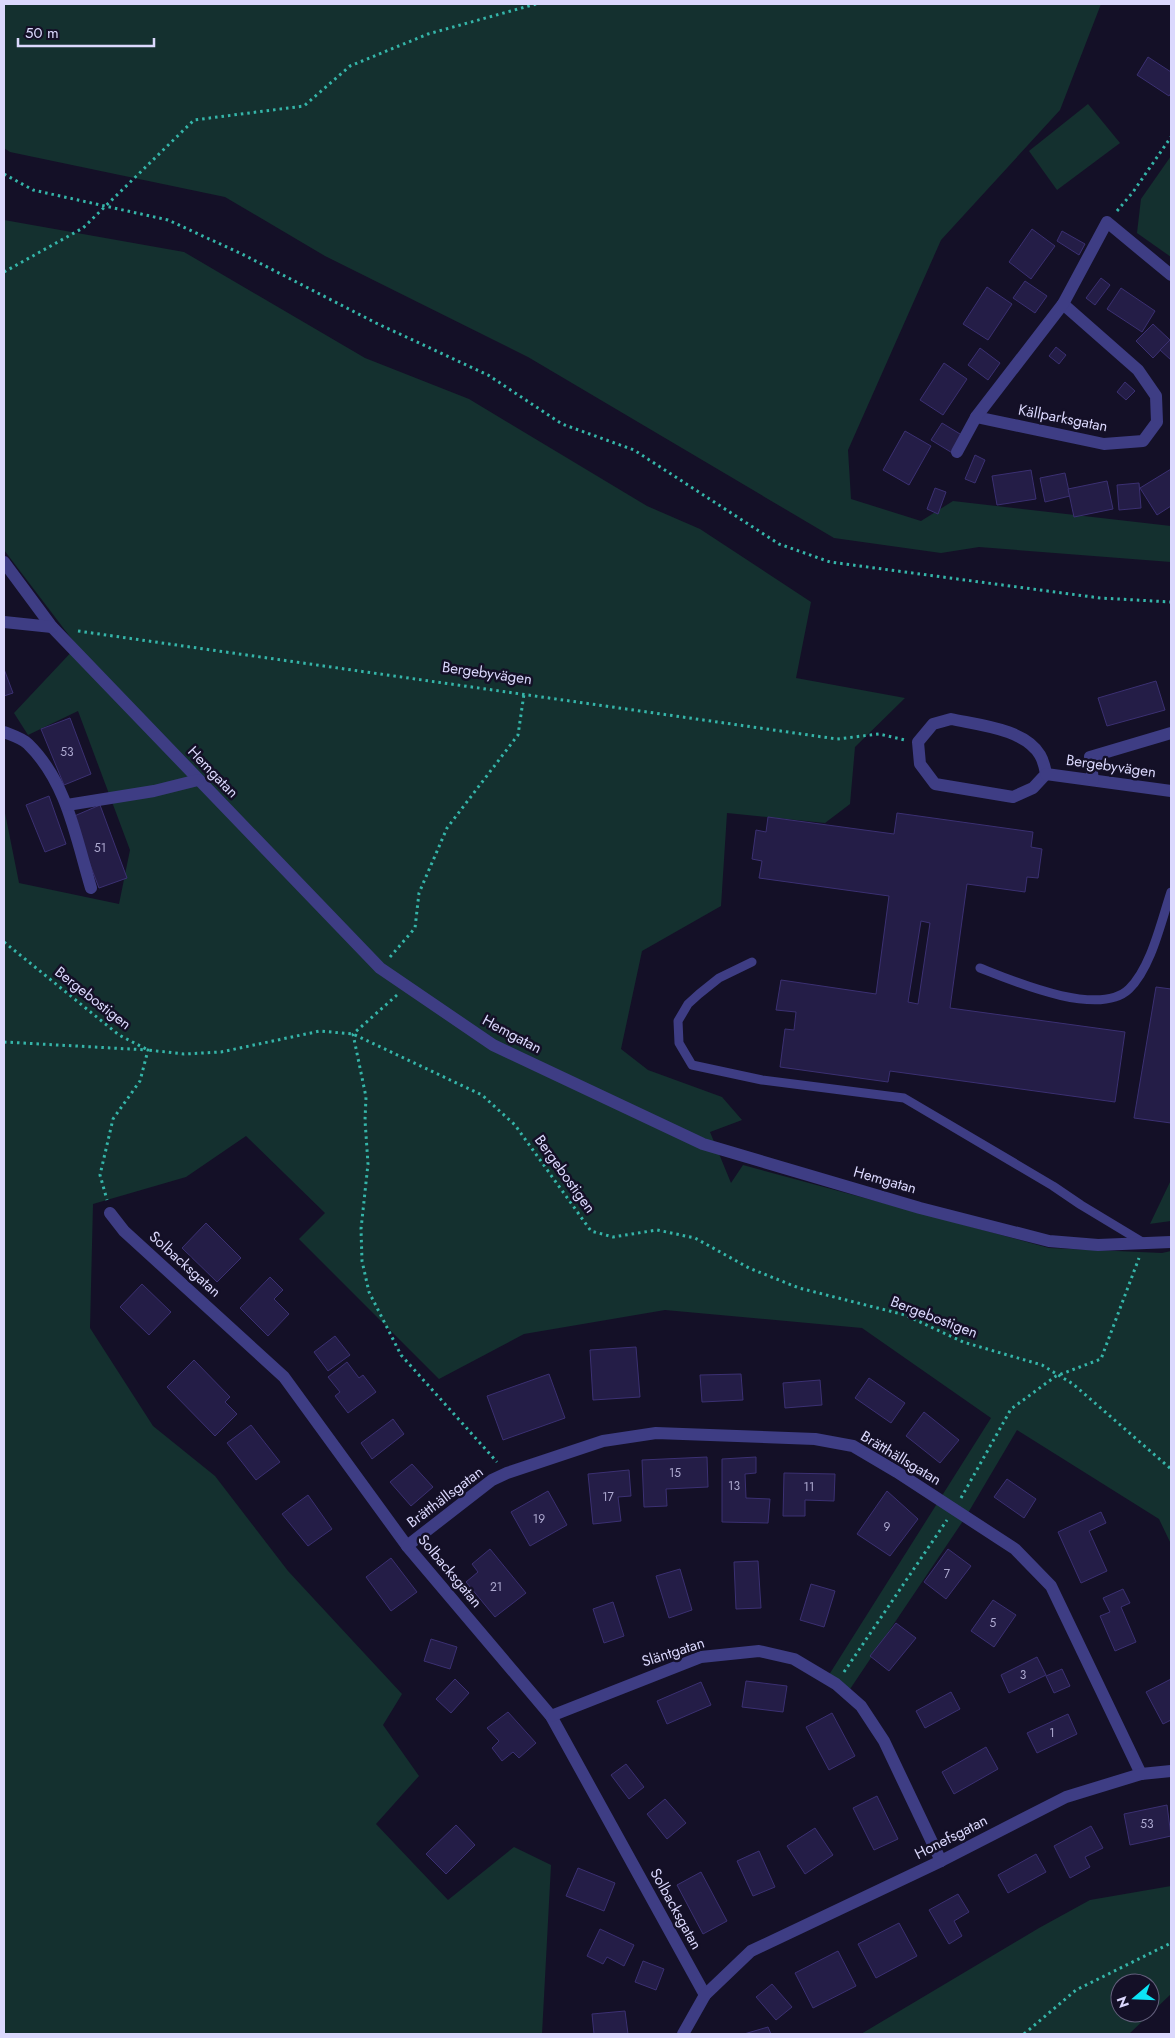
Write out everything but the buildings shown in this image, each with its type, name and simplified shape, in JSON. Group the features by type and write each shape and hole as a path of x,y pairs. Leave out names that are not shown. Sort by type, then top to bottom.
{"street":[{"path":"958,452 976,417 1063,304 1107,222 1171,275"},
{"name":"Källparksgatan","path":"976,417 1104,444 1143,441 1157,422 1156,396 1138,370 1063,304"},
{"name":"Hemgatan","path":"4,562 52,627 380,968 493,1045 703,1144 920,1208 1049,1241 1098,1245 1171,1242"},
{"path":"4,622 52,627"},
{"path":"951,719 991,728 1023,737 1040,755 1046,774 1033,788 1013,797 935,784 920,764 918,742 933,724 951,719"},
{"path":"4,732 27,742 53,776 67,805 91,888"},
{"path":"1093,780 1090,757 1171,733"},
{"name":"Bergebyvägen","path":"1046,774 1171,791"},
{"path":"67,805 154,791 198,780"},
{"name":"Solbacksgatan","path":"110,1213 124,1231 284,1377 407,1546 551,1716 705,1995"},
{"name":"Brätthällsgatan","path":"407,1546 492,1480 507,1473 602,1441 656,1433 815,1439 852,1446 897,1472 1014,1550 1052,1586 1141,1774"},
{"name":"Släntgatan","path":"551,1716 701,1657 759,1651 794,1659 836,1684 860,1706 884,1741 941,1861"},
{"name":"Honefsgatan","path":"705,1995 751,1951 941,1861 1066,1797 1141,1774 1171,1771"},
{"path":"683,2034 705,1995"}],"lane":[{"path":"980,968 1033,989 1082,999 1108,1000 1128,990 1148,962 1171,892"},
{"path":"752,962 719,978 699,994 684,1010 678,1021 679,1044 692,1065 762,1080 904,1098 1053,1186 1144,1243"}],"path":[{"path":"4,272 83,228 194,120 304,106 350,66 428,34 536,4"},
{"path":"1107,222 1133,192 1171,137"},
{"path":"4,174 33,190 168,220 242,254 376,323 488,375 562,424 634,450 779,544 830,562 1100,598 1171,602"},
{"name":"Bergebyvägen","path":"52,627 838,739 879,734 918,742"},
{"path":"380,968 415,928 418,892 447,828 518,735 524,694"},
{"name":"Bergebostigen","path":"4,942 119,1035 148,1050 184,1054 221,1052 320,1031 354,1034 482,1096 515,1125 592,1231 613,1237 657,1230 695,1238 749,1268 799,1288 905,1315 963,1342 1042,1365 1056,1376 1073,1384 1171,1468"},
{"path":"406,987 354,1034 366,1097 365,1120 368,1164 361,1229 362,1261 369,1292 401,1355 507,1473"},
{"path":"4,1042 148,1050 140,1081 113,1119 100,1176 110,1213"},
{"path":"836,1684 954,1511 1011,1409 1056,1376 1101,1359 1144,1243"},
{"path":"1024,2034 1076,1990 1171,1943"}],"green space":[{"path":"4,4 1101,4 1060,110 941,240 848,450 851,499 921,521 953,501 1171,526 1171,562 979,547 941,553 834,538 528,357 325,256 225,197 10,152 4,148"},
{"path":"1088,104 1120,143 1057,190 1029,151"},
{"path":"1171,156 1171,257 1137,233 1141,199"},
{"path":"4,220 184,252 365,358 469,399 647,506 700,529 811,602 796,678 905,698 855,747 850,804 825,823 727,813 721,906 642,951 621,1049 648,1070 722,1097 742,1120 710,1132 731,1183 743,1165 1049,1248 1162,1253 1171,1251 1171,1544 1159,1519 1017,1430 965,1518 844,1698 827,1678 991,1418 862,1328 665,1310 524,1334 439,1379 299,1239 325,1213 246,1136 186,1177 93,1204 90,1328 153,1426 215,1476 288,1571 402,1694 383,1725 419,1776 376,1824 448,1900 514,1847 551,1865 542,2034 4,2034 4,808 19,883 119,904 130,850 78,711 28,735 14,713 77,646 4,550"},
{"path":"1171,1180 1171,1221 1150,1224"},
{"path":"1171,1886 1171,1994 1160,2004 1160,1973 1110,1973 1110,2023 1141,2023 1129,2034 861,2034 1039,1928 1090,1900"}]}
